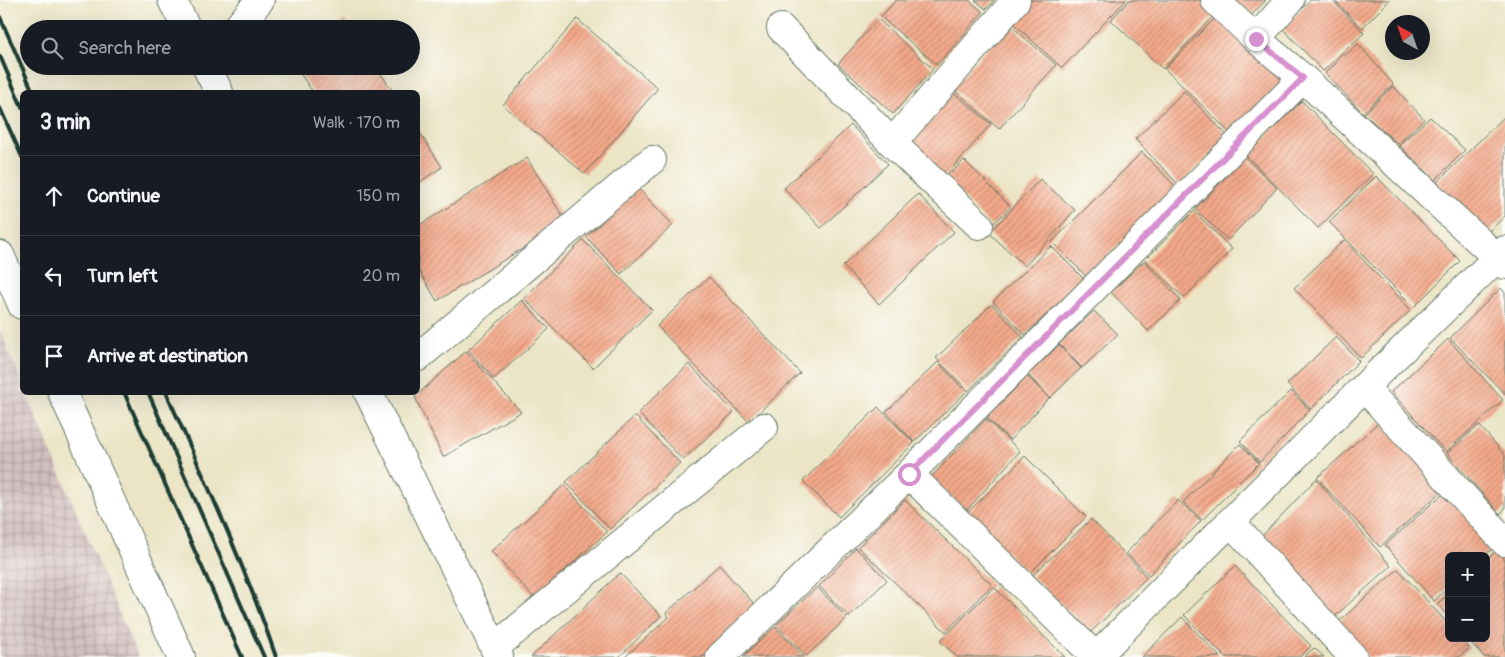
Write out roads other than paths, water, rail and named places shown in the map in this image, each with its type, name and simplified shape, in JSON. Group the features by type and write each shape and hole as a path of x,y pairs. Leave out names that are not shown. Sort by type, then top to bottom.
{"street":[{"path":"172,0 182,20"},
{"path":"243,20 260,0"},
{"path":"892,143 1016,0"},
{"path":"909,474 1096,657 1364,387 1503,258 1214,0"},
{"path":"1256,39 1290,0"},
{"path":"781,28 892,143 979,225"},
{"path":"210,75 218,90"},
{"path":"720,657 909,474 1303,78"},
{"path":"420,355 652,160"},
{"path":"0,255 20,300"},
{"path":"1364,387 1505,542"},
{"path":"63,395 181,657"},
{"path":"371,395 496,653 764,427"},
{"path":"1231,522 1353,657"}],"railway":[{"path":"0,17 20,62"},
{"path":"0,56 20,102"},
{"path":"26,75 32,90"},
{"path":"0,108 20,153"},
{"path":"125,395 242,657"},
{"path":"149,395 264,657"},
{"path":"167,395 238,556 276,657"}]}
